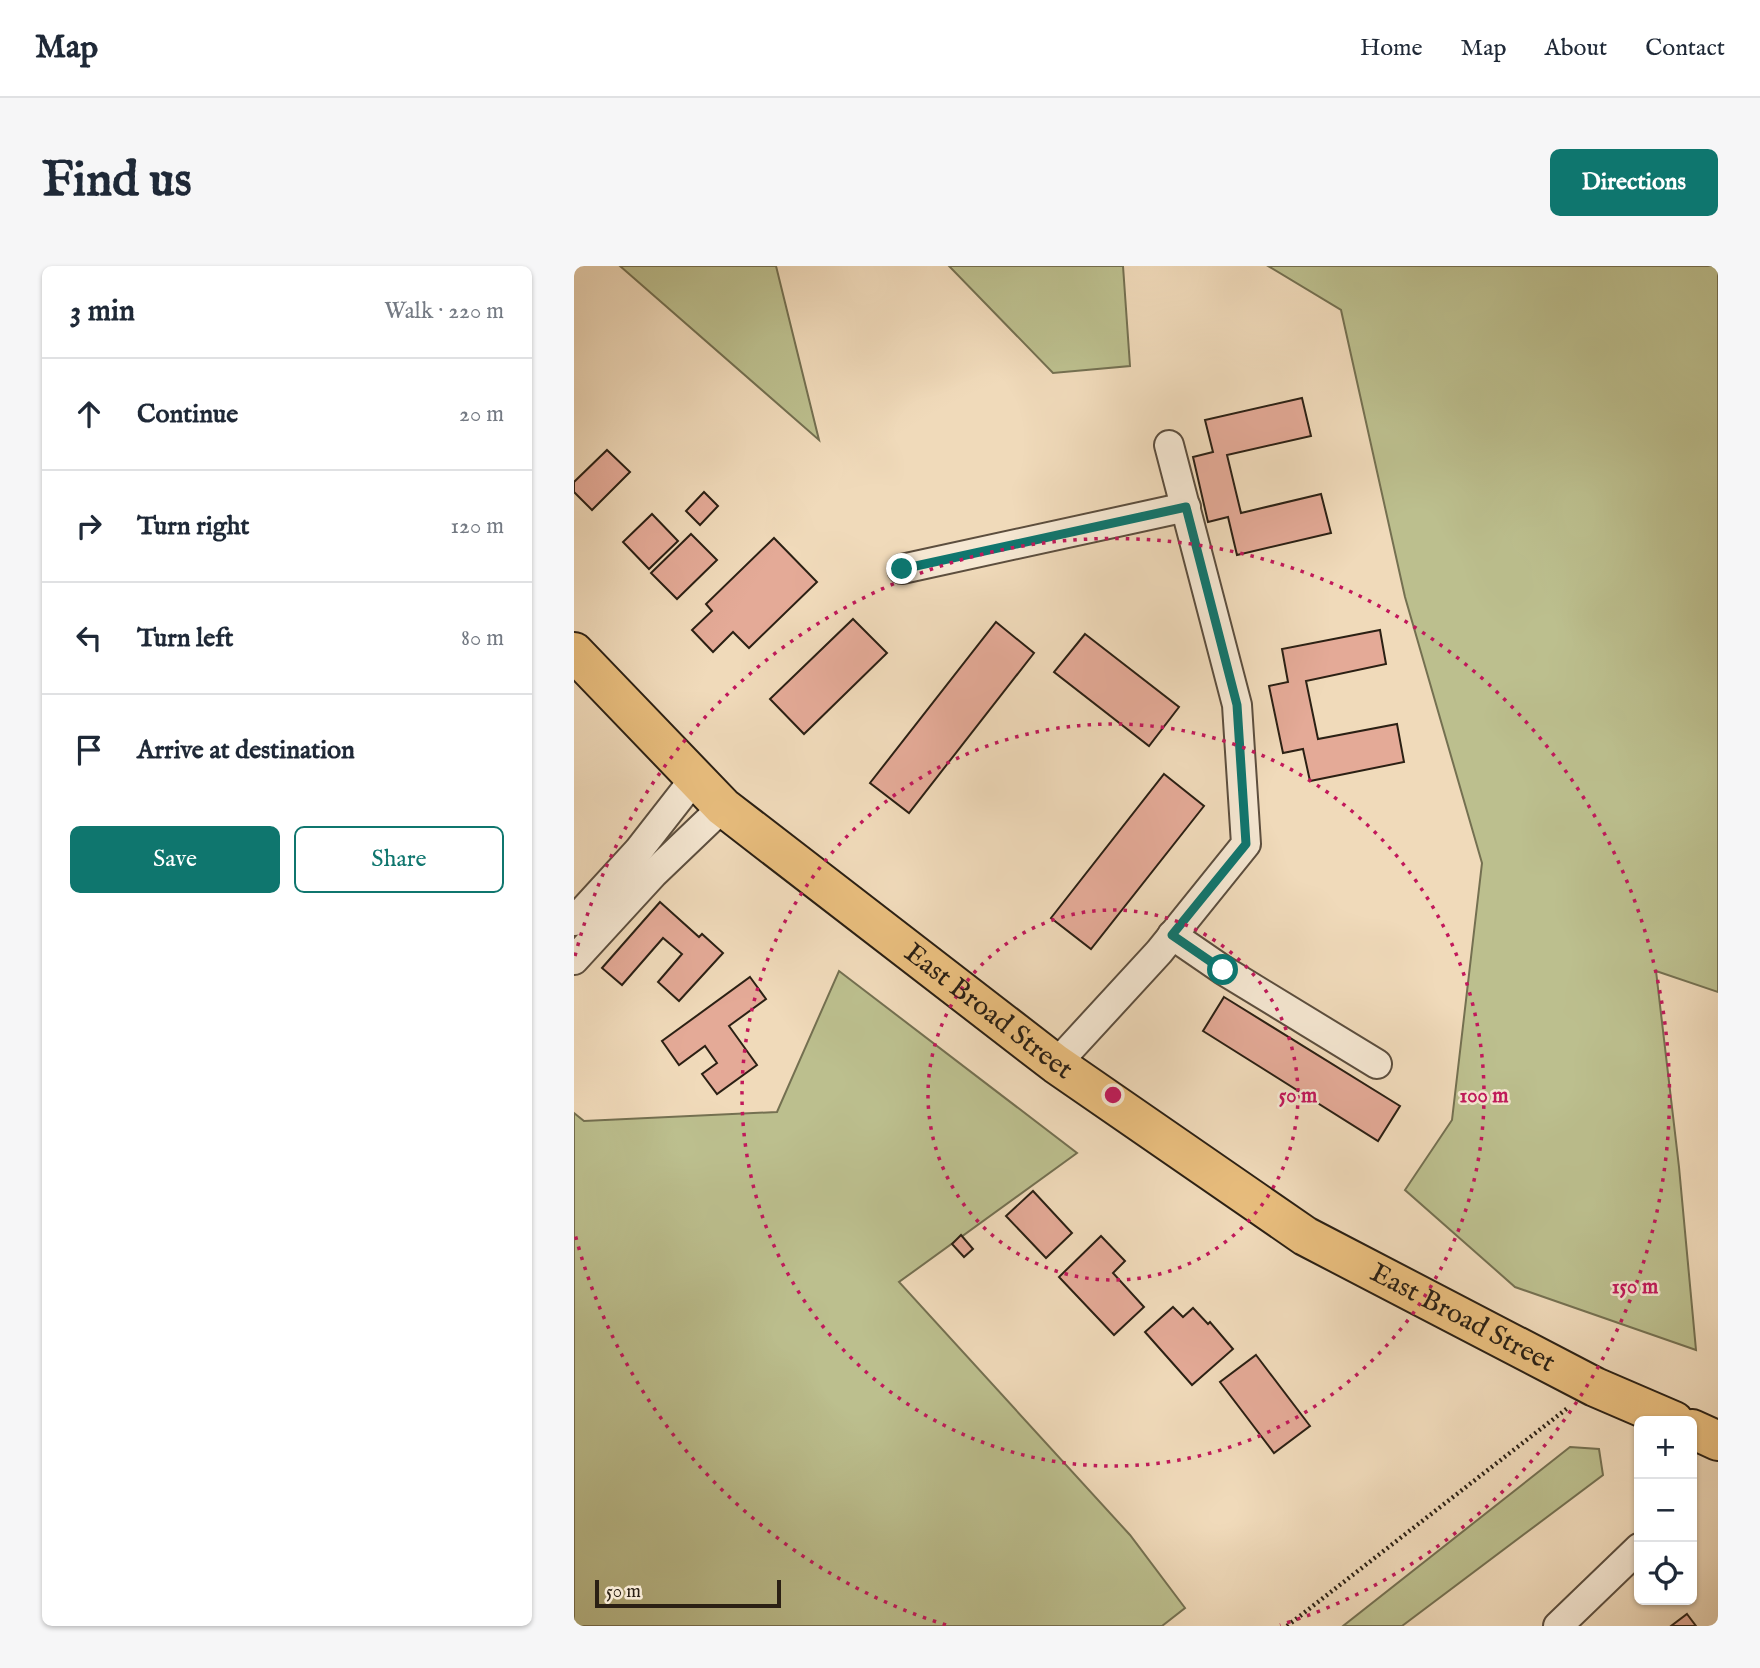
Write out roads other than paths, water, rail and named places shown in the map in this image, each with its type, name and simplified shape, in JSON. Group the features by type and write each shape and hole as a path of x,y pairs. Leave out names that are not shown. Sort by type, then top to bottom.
{"highway":[{"name":"East Broad Street","path":"574,652 723,807 1056,1064 1305,1236 1654,1416"}],"street":[{"path":"1056,1064 1172,935 1246,844 1237,705 1170,445"},
{"path":"902,569 1186,507"},
{"path":"574,921 638,851 695,778"},
{"path":"574,960 653,874 723,807"},
{"path":"1172,935 1223,970 1377,1064"},
{"path":"1558,1626 1634,1553"}]}
